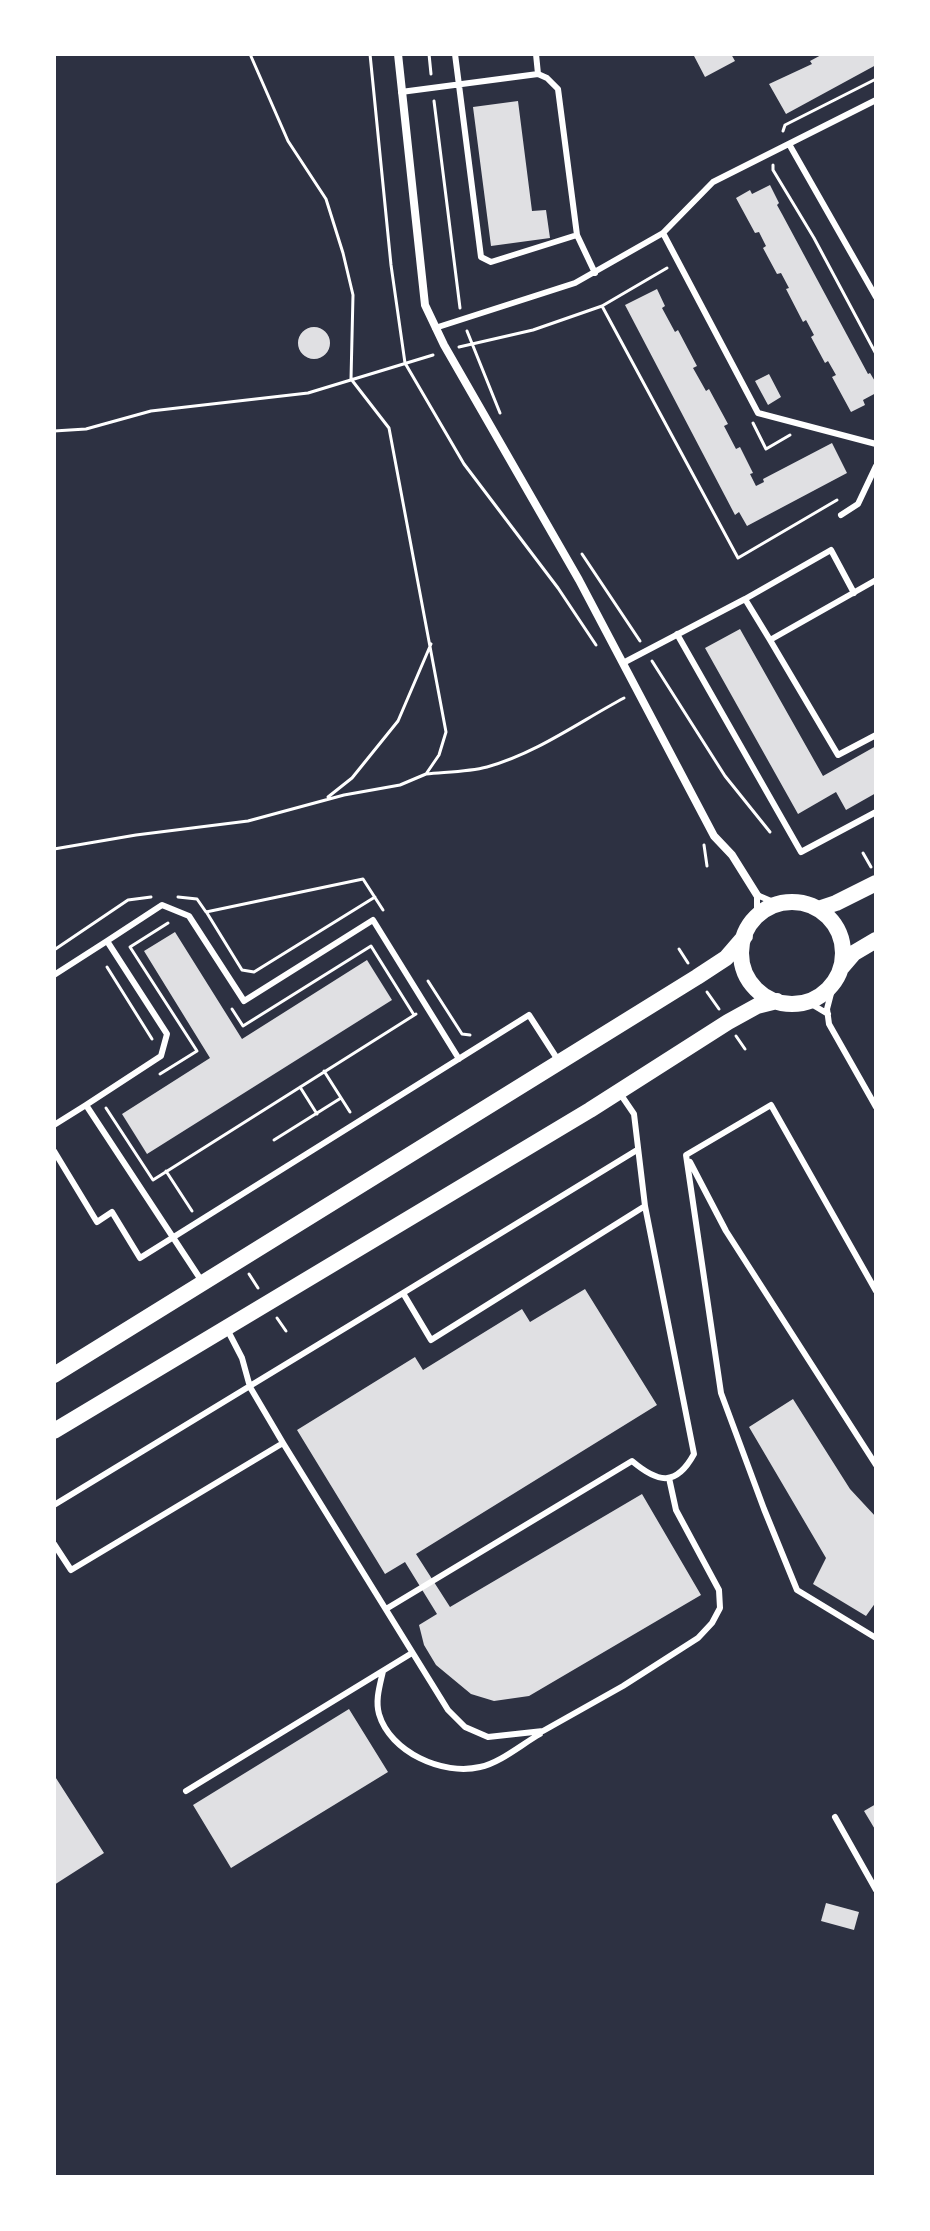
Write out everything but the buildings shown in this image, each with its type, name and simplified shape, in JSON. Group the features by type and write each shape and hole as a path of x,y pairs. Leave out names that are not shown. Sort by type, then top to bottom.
{"main road":[{"path":"818,909 836,903 876,880"},
{"path":"54,1375 697,977 726,958 757,916 778,904 794,902 818,909 833,923 842,941 842,962 836,977"},
{"path":"745,936 742,959 750,981 766,996 777,1001"},
{"path":"54,1431 619,1092 728,1022 757,1006 777,1001 799,1003 818,996 854,953 876,940"}],"street":[{"path":"398,54 425,305 447,350 579,580 714,836 732,855 757,895"}],"lane":[{"path":"455,54 481,257 485,262 491,262 577,235"},
{"path":"536,54 538,74"},
{"path":"401,92 538,74 547,78 558,89 577,235 595,273"},
{"path":"435,328 575,283 595,273 663,233 713,182 876,100"},
{"path":"789,144 876,297"},
{"path":"663,233 758,413 876,444"},
{"path":"841,515 858,504 876,466"},
{"path":"623,663 831,550 854,593"},
{"path":"770,640 876,580"},
{"path":"745,599 838,755 876,735"},
{"path":"677,634 801,852 876,812"},
{"path":"757,916 757,895 778,904"},
{"path":"54,975 162,905 189,916 244,1001 373,920 459,1059"},
{"path":"54,1125 161,1056 167,1034 107,941"},
{"path":"836,977 827,1009 829,1024 876,1107"},
{"path":"799,1003 813,1005 830,1017"},
{"path":"54,1151 97,1222 112,1212 140,1258 529,1015 560,1063"},
{"path":"386,1609 632,1461 651,1477 669,1478 685,1470 694,1454 645,1206 634,1114 619,1092"},
{"path":"86,1105 203,1283"},
{"path":"686,1155 771,1105 876,1291"},
{"path":"54,1505 637,1150"},
{"path":"686,1155 726,1231 876,1465"},
{"path":"686,1155 721,1393 770,1524 797,1590 876,1638"},
{"path":"403,1293 431,1340 645,1206"},
{"path":"226,1328 242,1358 250,1387 448,1710 465,1727 488,1737 543,1731"},
{"path":"54,1544 71,1570 283,1443"},
{"path":"383,1671 377,1698 378,1712 392,1739 403,1749 431,1762 468,1769 485,1766 623,1686 698,1638 712,1623 720,1608 719,1590 676,1510 669,1478"},
{"path":"186,1791 412,1653"},
{"path":"835,1817 876,1890"}],"path":[{"path":"250,54 264,80 288,141 326,199 353,295 351,379 389,428 446,732 439,755 426,774"},
{"path":"429,54 458,299 472,344 505,423"},
{"path":"876,79 785,125 775,151 773,170 814,238 876,354"},
{"path":"54,431 86,429 151,411 308,393 447,350 533,330 602,306 670,267"},
{"path":"602,306 738,558 845,496"},
{"path":"751,421 766,449 794,433 823,430"},
{"path":"577,547 725,776 770,832"},
{"path":"324,800 352,778 398,721 431,644"},
{"path":"54,849 248,821 324,800 400,785 426,774 485,768 555,739 627,696"},
{"path":"863,853 876,880"},
{"path":"206,912 242,970 254,972 375,897"},
{"path":"158,1075 197,1051 130,947 175,918"},
{"path":"226,999 243,1026 371,946 414,1015"},
{"path":"679,949 745,1049"},
{"path":"104,962 152,1039 149,1050"},
{"path":"106,1108 153,1180 427,1007"},
{"path":"324,1071 356,1123"},
{"path":"300,1087 317,1114"},
{"path":"274,1140 341,1098"},
{"path":"166,1171 199,1221"},
{"path":"241,1260 286,1331"}]}
